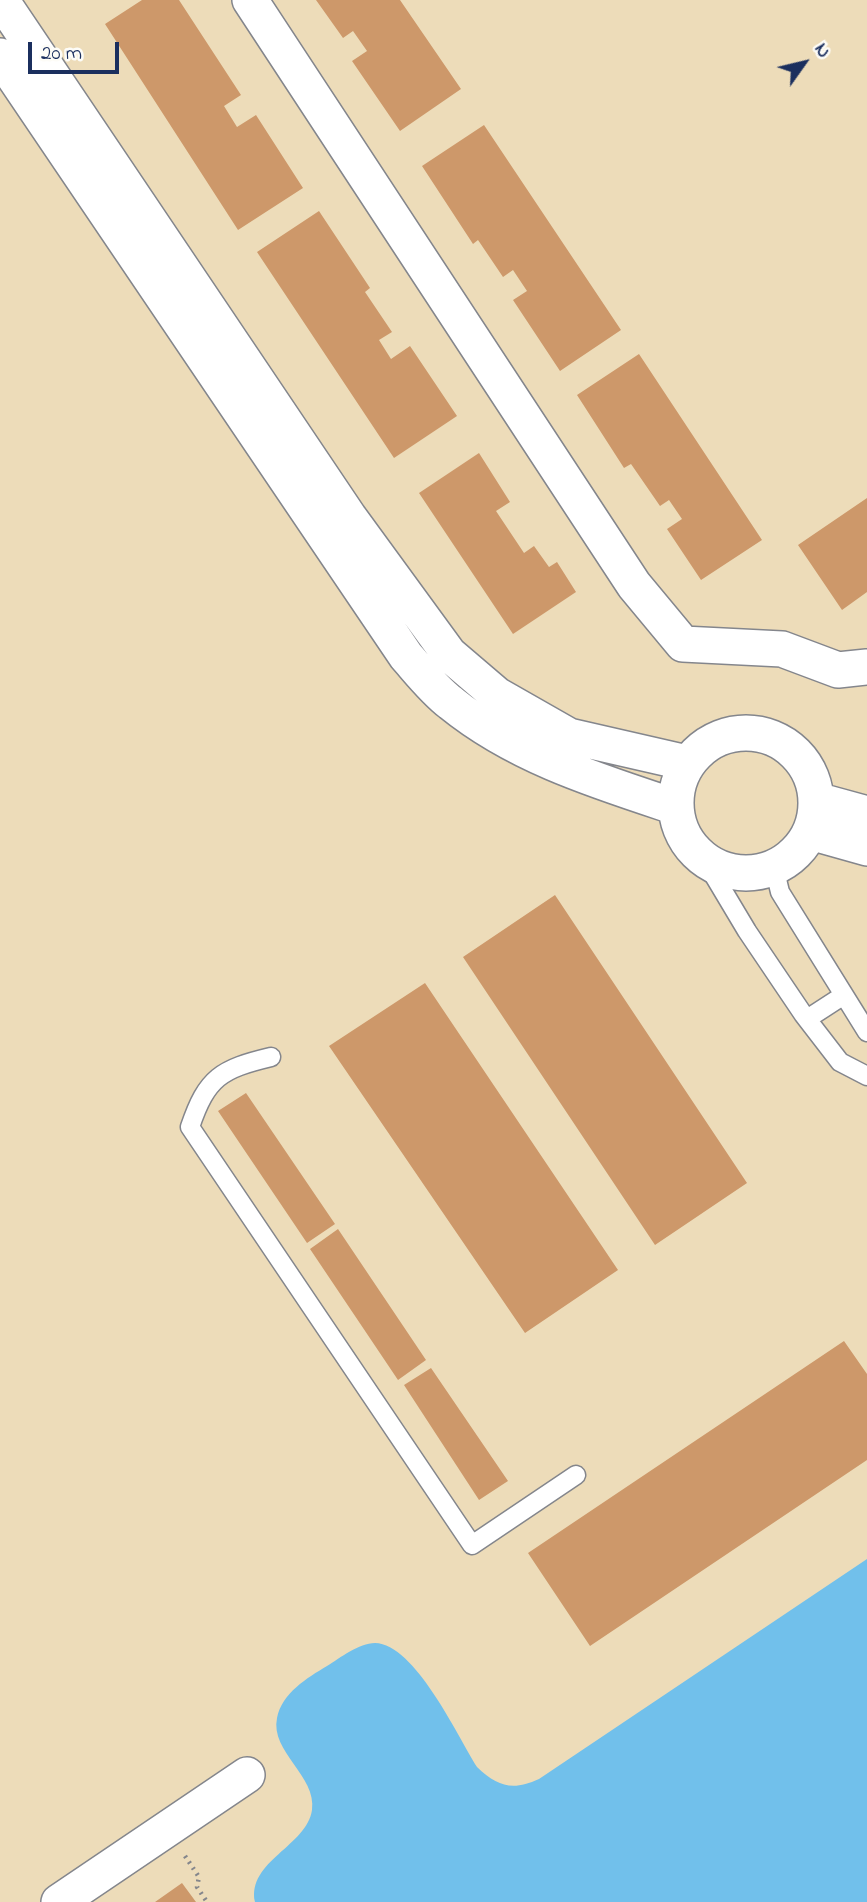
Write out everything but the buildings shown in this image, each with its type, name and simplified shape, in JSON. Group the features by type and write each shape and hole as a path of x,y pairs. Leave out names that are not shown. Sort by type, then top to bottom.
{"street":[{"path":"1,0 342,506 410,604 449,654 497,695 569,736 687,764"},
{"path":"250,0 634,585 683,644 782,649 838,670 867,667"},
{"path":"0,56 406,656 450,702 504,740 583,776 676,807"},
{"path":"736,733 755,733 774,738 790,748 804,763 812,781 813,816 789,859 756,873 738,873 720,868 704,859 690,845 680,827 676,807 680,778 687,764 700,749 717,738 736,733"},
{"path":"813,816 867,814"},
{"path":"813,816 867,848"},
{"path":"59,1902 247,1775"}],"lane":[{"path":"704,859 747,931 807,1019 840,1062 867,1076"},
{"path":"774,867 780,892 867,1032"},
{"path":"807,1019 844,995"},
{"path":"271,1056 234,1066 201,1094 190,1127 472,1545 576,1475"}],"path":[{"path":"166,1829 199,1877 197,1887 207,1902"}],"water":[{"path":"867,1559 867,1902 255,1902 255,1888 260,1875 300,1834 308,1823 312,1810 308,1786 280,1742 277,1718 280,1709 296,1687 350,1652 363,1645 375,1643 390,1647 405,1658 434,1693 477,1767 499,1783 521,1785 539,1779"}]}
